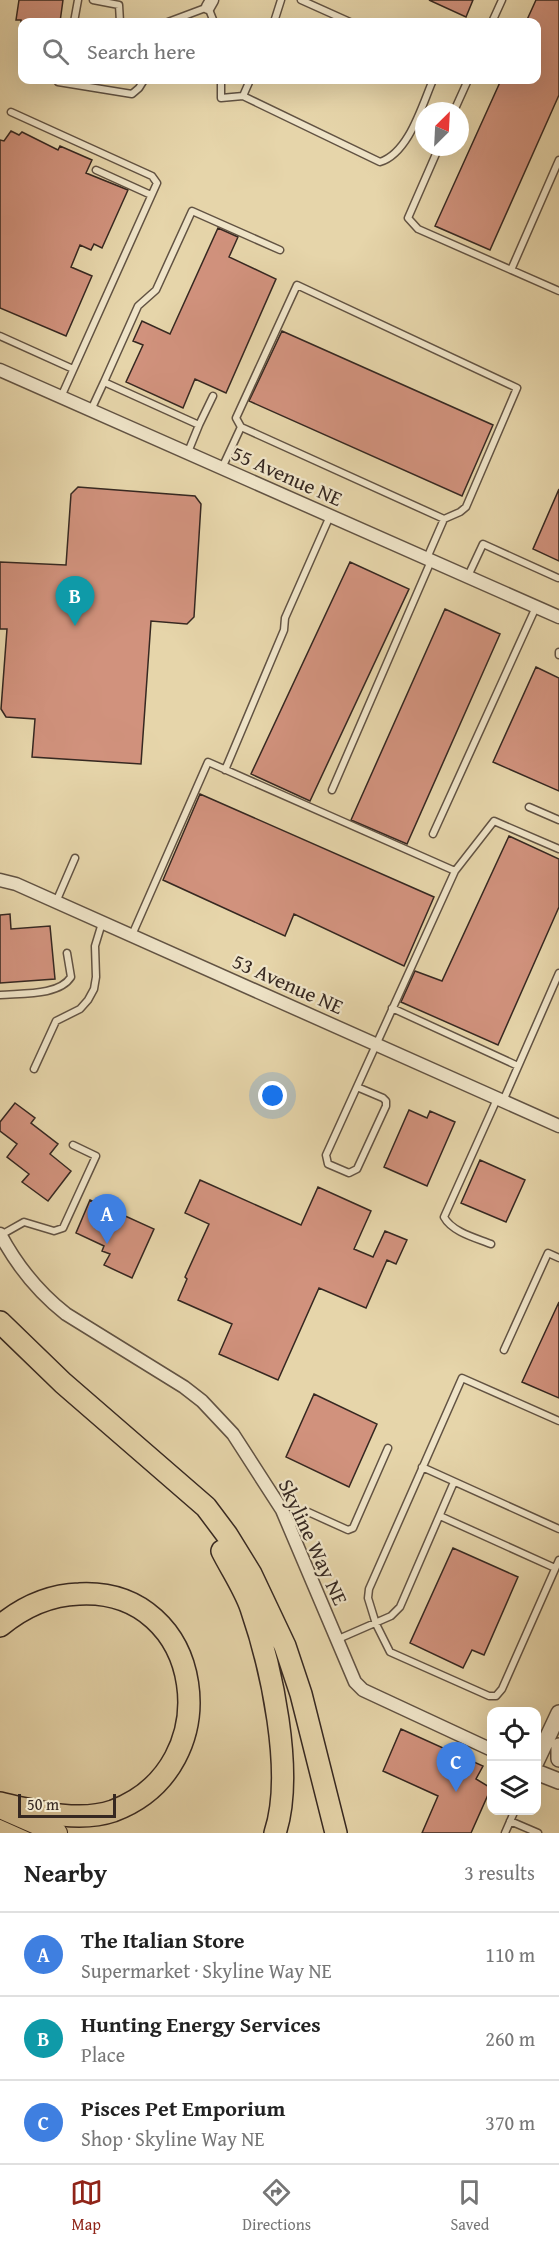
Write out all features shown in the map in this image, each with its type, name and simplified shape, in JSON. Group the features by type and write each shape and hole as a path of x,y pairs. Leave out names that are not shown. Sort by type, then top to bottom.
{"highway":[{"path":"0,1322 63,1383 206,1507 251,1574 285,1646 301,1694 336,1833"},
{"path":"173,1477 206,1522 237,1579 250,1606 268,1663 279,1729 282,1765 281,1801 275,1833"},
{"path":"0,1626 29,1606 48,1598 67,1594 104,1594 122,1600 140,1609 165,1631 176,1648 185,1669 190,1694 186,1733 178,1751 152,1787 133,1801 112,1811 72,1815 48,1813 0,1803"}],"main road":[{"path":"0,1808 57,1833"}],"street":[{"name":"55 Avenue NE","path":"0,370 559,617"},
{"name":"53 Avenue NE","path":"0,880 16,884 132,935 559,1126"},
{"name":"Skyline Way NE","path":"0,1235 20,1268 49,1300 66,1314 184,1387 218,1417 233,1434 269,1488 289,1527 350,1674 363,1690 487,1748"},
{"path":"537,1761 559,1713"},
{"path":"559,1746 557,1751 559,1759"},
{"path":"541,1774 559,1781"}],"lane":[{"path":"75,18 78,0"},
{"path":"93,0 119,5 120,18"},
{"path":"275,18 281,0"},
{"path":"301,0 341,18"},
{"path":"494,18 502,0"},
{"path":"177,18 210,4"},
{"path":"70,84 132,94 142,84"},
{"path":"221,84 221,98 243,96 380,162 390,159 403,144 414,125 431,84"},
{"path":"243,96 248,84"},
{"path":"458,102 466,84"},
{"path":"11,112 152,176 157,183 61,397"},
{"path":"435,156 408,218 418,229 559,291"},
{"path":"511,270 559,160"},
{"path":"96,170 151,195"},
{"path":"91,410 138,306 156,290 192,211 280,250"},
{"path":"332,790 444,519 460,512 465,507 517,388 297,285 236,418 241,427 444,519"},
{"path":"0,336 73,369"},
{"path":"104,382 199,425"},
{"path":"187,453 213,396"},
{"path":"222,468 241,427"},
{"path":"225,770 284,630 285,618 330,516"},
{"path":"468,577 483,544 558,578"},
{"path":"433,834 536,607"},
{"path":"132,935 208,762 455,871"},
{"path":"530,807 559,820"},
{"path":"357,1087 383,1098 386,1106 357,1169 349,1173 328,1164 326,1155 455,871 494,821 559,849"},
{"path":"56,902 75,858"},
{"path":"34,1070 56,1021 80,1009 94,989 95,946 102,922"},
{"path":"0,995 57,990 66,985 71,977 67,953"},
{"path":"491,1244 454,1228 447,1223 444,1217 518,1066 559,973"},
{"path":"392,1008 518,1066"},
{"path":"0,1235 24,1222 54,1231 63,1228 96,1156 73,1145"},
{"path":"504,1350 548,1253 559,1258"},
{"path":"559,1421 462,1378 369,1588 368,1598 376,1624 390,1652 489,1696 496,1696 502,1689 559,1560"},
{"path":"289,1527 306,1511 348,1530 353,1528 388,1448"},
{"path":"422,1467 559,1529"},
{"path":"336,1640 376,1624 391,1616 400,1607 454,1482"},
{"path":"440,1516 555,1568"},
{"path":"505,1833 513,1815"},
{"path":"510,1821 538,1833"}],"building":[{"path":"19,0 63,0 61,18 18,18 16,20"},
{"path":"429,0 473,0 466,17"},
{"path":"536,0 559,0 559,95 490,250 435,226 467,156 469,156 469,151 499,84 541,84 541,18 528,18"},
{"path":"11,131 19,135 22,132 58,150 60,146 92,160 86,173 128,190 102,248 94,244 91,250 80,245 71,267 92,276 66,336 0,308 0,140 4,141"},
{"path":"218,228 238,237 229,257 276,279 226,393 195,379 183,408 126,382 143,345 133,341 142,321 170,334"},
{"path":"282,331 493,425 462,496 249,401"},
{"path":"78,487 195,496 201,504 194,617 187,624 151,621 141,764 32,757 35,719 6,717 1,709 7,629 0,629 0,562 66,565 71,494"},
{"path":"559,489 559,561 533,549"},
{"path":"350,562 409,589 310,801 251,774"},
{"path":"445,609 500,634 407,844 351,820"},
{"path":"536,667 559,678 559,791 493,762"},
{"path":"200,794 434,897 404,966 294,914 285,936 163,880"},
{"path":"509,836 559,859 559,907 498,1045 401,1002 415,971 442,981"},
{"path":"10,914 11,929 50,926 55,979 0,983 0,915"},
{"path":"15,1103 35,1118 31,1123 58,1144 50,1154 71,1171 48,1201 22,1182 29,1174 7,1157 17,1144 0,1131 0,1122"},
{"path":"409,1110 427,1118 430,1111 455,1122 427,1186 384,1167"},
{"path":"480,1160 525,1180 506,1222 461,1203"},
{"path":"200,1180 301,1225 318,1187 371,1211 354,1249 373,1257 385,1231 407,1240 396,1264 387,1260 366,1308 319,1288 278,1380 219,1354 232,1324 178,1300 187,1279 185,1277 209,1224 185,1213"},
{"path":"90,1200 154,1229 132,1278 104,1265 110,1254 102,1251 104,1246 76,1233"},
{"path":"559,1302 559,1398 522,1382"},
{"path":"314,1394 377,1424 349,1487 286,1457"},
{"path":"453,1548 518,1577 484,1655 472,1650 463,1668 410,1643"},
{"path":"401,1729 483,1766 476,1779 487,1786 487,1797 471,1833 422,1833 438,1796 383,1771"}],"place":[{"name":"Hunting Energy Services","path":"75,626"},
{"name":"The Italian Store","path":"107,1244"},
{"name":"Pisces Pet Emporium","path":"456,1792"}]}
